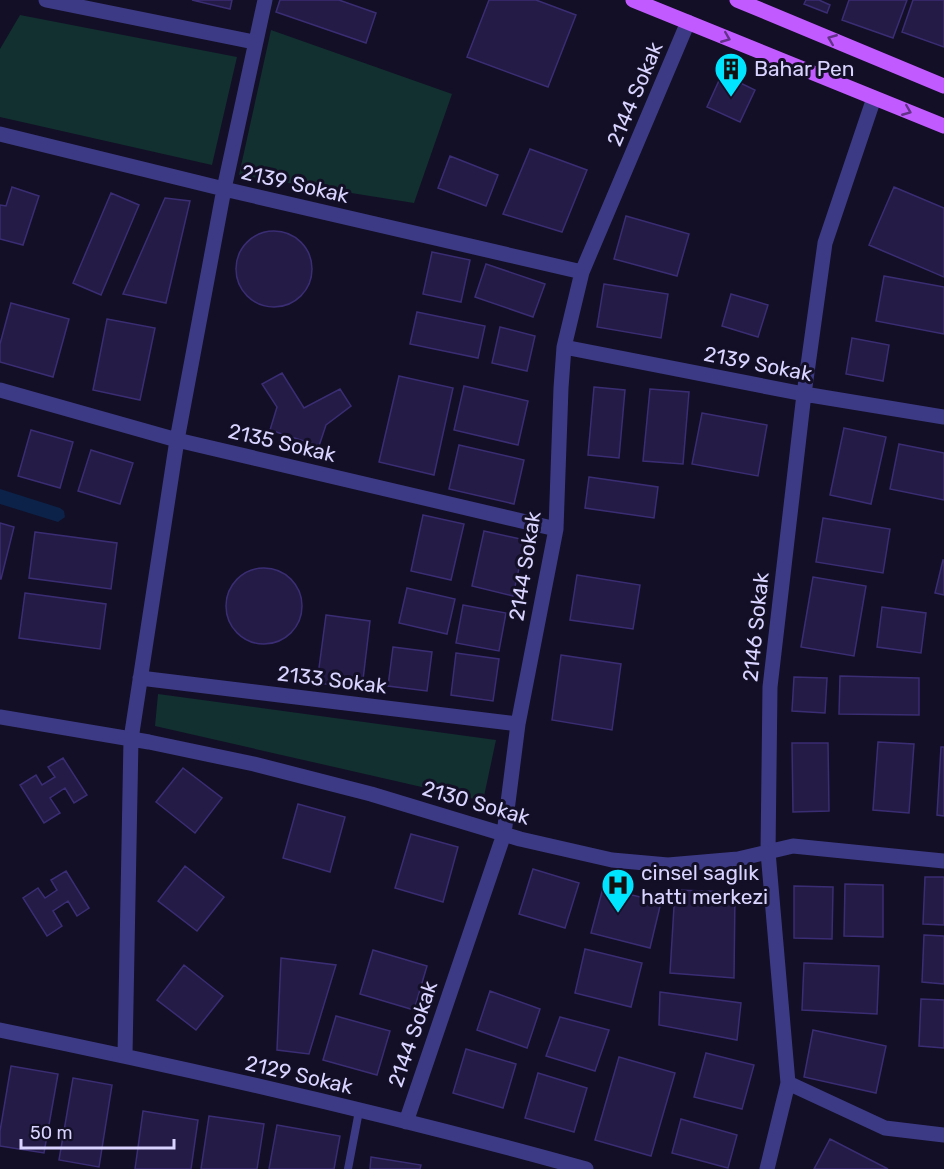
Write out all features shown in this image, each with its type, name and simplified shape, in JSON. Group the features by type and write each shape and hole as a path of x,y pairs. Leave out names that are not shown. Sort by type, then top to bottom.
{"main road":[{"path":"633,0 944,126"},
{"path":"737,0 944,86"}],"street":[{"path":"46,0 254,42"},
{"path":"125,1055 131,739 177,440 224,189 264,0"},
{"name":"2144 Sokak","path":"406,1122 504,834 518,723 556,529 564,347 582,272 688,22"},
{"name":"2146 Sokak","path":"767,1169 788,1083 783,1004 768,852 770,687 804,394 825,243 874,98"},
{"name":"2139 Sokak","path":"0,134 224,189 582,272"},
{"name":"2139 Sokak","path":"564,347 804,394 944,417"},
{"name":"2135 Sokak","path":"0,390 177,440 556,529"},
{"name":"2133 Sokak","path":"140,678 518,723"},
{"name":"2130 Sokak","path":"0,717 131,739 254,764 361,791 504,834 612,860 668,865 738,859 793,846 944,861"},
{"name":"2129 Sokak","path":"0,1030 125,1055 497,1144 586,1169"},
{"path":"788,1083 885,1128 944,1135"}],"lane":[{"path":"348,1169 359,1111"}],"green space":[{"path":"20,15 237,57 212,165 0,117 0,49"},
{"path":"271,30 452,94 414,203 239,175"},
{"path":"158,694 496,740 483,801 155,726"}],"water":[{"path":"0,489 60,508 64,511 65,517 58,522 0,504"}],"building":[{"path":"192,0 232,0 230,9"},
{"path":"280,0 339,0 376,13 366,43 276,12"},
{"path":"489,0 536,0 576,15 548,87 467,57"},
{"path":"806,0 819,0 830,5 827,13 804,4"},
{"path":"849,0 907,0 893,38 842,20"},
{"path":"913,0 944,0 944,47 902,32"},
{"name":"Bahar Pen","path":"722,74 755,90 740,122 707,107"},
{"path":"530,149 587,170 562,232 503,214"},
{"path":"450,156 498,175 486,206 438,188"},
{"path":"12,187 39,196 23,245 0,239 0,205 6,206"},
{"path":"894,187 944,208 944,277 869,245"},
{"path":"111,193 139,205 101,295 73,283"},
{"path":"165,198 190,201 166,303 123,294"},
{"path":"626,216 689,234 677,276 614,259"},
{"path":"267,231 281,231 295,237 306,248 312,262 309,284 301,296 281,307 267,307 253,301 242,290 236,276 236,262 242,248 253,237"},
{"path":"432,252 470,260 461,302 423,294"},
{"path":"486,264 545,284 533,317 475,297"},
{"path":"884,276 944,287 944,334 876,321"},
{"path":"604,284 668,294 661,338 597,327"},
{"path":"731,294 768,305 758,337 722,326"},
{"path":"11,303 69,319 53,377 0,362 0,344"},
{"path":"417,312 485,326 478,358 410,344"},
{"path":"107,319 155,328 140,400 93,390"},
{"path":"500,327 535,336 527,371 492,363"},
{"path":"852,338 889,345 883,381 846,374"},
{"path":"282,373 304,408 340,389 351,406 326,425 319,446 270,430 277,407 262,384"},
{"path":"399,376 453,388 434,475 379,462"},
{"path":"464,386 528,401 518,445 454,430"},
{"path":"594,387 625,390 619,458 588,455"},
{"path":"650,389 689,392 683,464 643,461"},
{"path":"702,413 767,425 758,476 692,464"},
{"path":"844,428 886,437 871,504 830,495"},
{"path":"31,430 73,442 60,488 18,476"},
{"path":"899,444 944,453 944,500 890,489"},
{"path":"459,445 524,460 514,504 449,489"},
{"path":"91,450 133,463 120,504 78,491"},
{"path":"589,477 658,487 654,518 585,508"},
{"path":"423,515 464,524 451,580 411,571"},
{"path":"823,518 890,529 883,573 816,562"},
{"path":"0,523 14,527 1,579 0,579"},
{"path":"484,531 525,540 513,596 472,586"},
{"path":"35,532 117,543 111,589 29,578"},
{"path":"944,560 944,595 935,593"},
{"path":"257,568 271,568 285,574 296,585 302,599 299,621 291,633 271,644 257,644 243,638 232,627 226,613 226,599 232,585 243,574"},
{"path":"577,575 640,585 633,629 570,620"},
{"path":"813,577 866,586 854,656 801,647"},
{"path":"407,588 455,599 447,634 399,623"},
{"path":"25,593 106,604 100,649 19,638"},
{"path":"463,605 506,613 499,651 456,643"},
{"path":"882,607 926,613 921,653 877,647"},
{"path":"326,615 370,621 362,688 317,683"},
{"path":"393,647 432,652 427,691 388,686"},
{"path":"456,653 499,659 493,701 451,695"},
{"path":"561,655 621,664 612,730 552,720"},
{"path":"840,676 919,678 919,715 839,714"},
{"path":"794,677 827,678 825,713 792,711"},
{"path":"878,742 914,744 909,813 873,810"},
{"path":"792,743 828,743 829,811 793,812"},
{"path":"941,747 944,747 944,816 937,815"},
{"path":"63,758 87,795 74,803 65,788 50,798 60,813 44,823 20,785 36,775 42,785 55,777 48,767"},
{"path":"183,768 222,798 195,833 156,802"},
{"path":"298,804 345,817 330,872 283,858"},
{"path":"411,834 458,847 443,902 395,888"},
{"path":"185,866 224,897 197,931 158,901"},
{"path":"533,869 579,883 565,928 519,914"},
{"path":"66,871 89,908 77,916 68,901 53,911 62,926 47,936 23,898 38,888 45,898 57,890 51,880"},
{"path":"925,877 944,877 944,925 923,924"},
{"path":"845,884 883,885 883,937 844,936"},
{"path":"794,886 833,887 832,939 794,938"},
{"path":"603,888 661,902 650,948 591,933"},
{"path":"675,890 735,892 734,978 670,973"},
{"path":"924,935 944,936 944,984 922,982"},
{"path":"585,949 642,963 631,1007 575,993"},
{"path":"373,950 427,966 414,1010 360,994"},
{"path":"281,958 336,965 309,1054 277,1050"},
{"path":"804,963 879,966 877,1014 802,1010"},
{"path":"184,965 223,996 196,1030 157,1000"},
{"path":"490,991 540,1009 527,1048 477,1030"},
{"path":"660,992 741,1003 737,1040 659,1025"},
{"path":"921,999 944,1000 944,1048 919,1046"},
{"path":"336,1016 390,1031 377,1075 323,1060"},
{"path":"560,1017 609,1030 595,1071 546,1056"},
{"path":"813,1030 886,1046 876,1093 804,1077"},
{"path":"466,1049 516,1064 503,1108 453,1093"},
{"path":"706,1053 754,1065 742,1109 694,1097"},
{"path":"619,1057 675,1073 651,1156 595,1140"},
{"path":"11,1066 58,1074 44,1153 0,1146 0,1131"},
{"path":"538,1073 587,1088 574,1132 525,1118"},
{"path":"73,1078 112,1085 99,1167 59,1160"},
{"path":"143,1111 198,1120 191,1169 135,1169"},
{"path":"209,1116 264,1124 257,1169 201,1169"},
{"path":"681,1119 737,1135 728,1168 672,1153"},
{"path":"277,1125 340,1136 334,1169 269,1169"},
{"path":"830,1139 888,1169 814,1169"},
{"path":"371,1157 421,1165 420,1169 370,1169"}],"place":[{"name":"Bahar Pen","path":"731,98"},
{"name":"cinsel saglık hattı merkezi","path":"618,914"}]}
